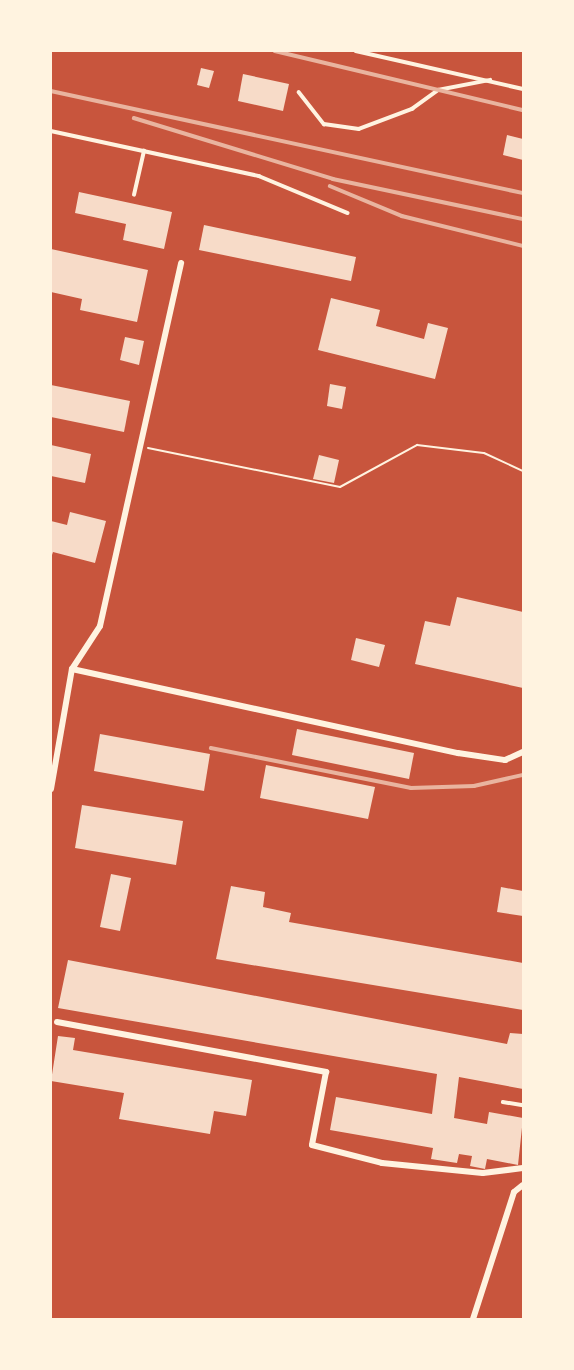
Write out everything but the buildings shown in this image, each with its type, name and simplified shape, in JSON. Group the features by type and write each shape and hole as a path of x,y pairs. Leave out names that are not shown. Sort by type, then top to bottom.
{"street":[{"path":"51,789 72,670 100,626 181,263"},
{"path":"72,670 458,753 505,760 523,752"},
{"path":"57,1023 326,1072 312,1145 382,1163 482,1172 523,1168"},
{"path":"473,1319 514,1192 523,1185"}],"lane":[{"path":"356,51 523,89"},
{"path":"299,92 324,124 359,129 402,114 438,90 490,80"},
{"path":"51,131 259,176 348,213"},
{"path":"134,195 144,151"},
{"path":"503,1102 523,1105"}],"path":[{"path":"140,446 340,487 416,445 484,453 523,471"}],"railway":[{"path":"275,51 523,110"},
{"path":"51,91 523,193"},
{"path":"134,118 333,179 523,219"},
{"path":"330,186 402,216 523,246"},
{"path":"211,748 411,788 474,786 523,775"}]}
